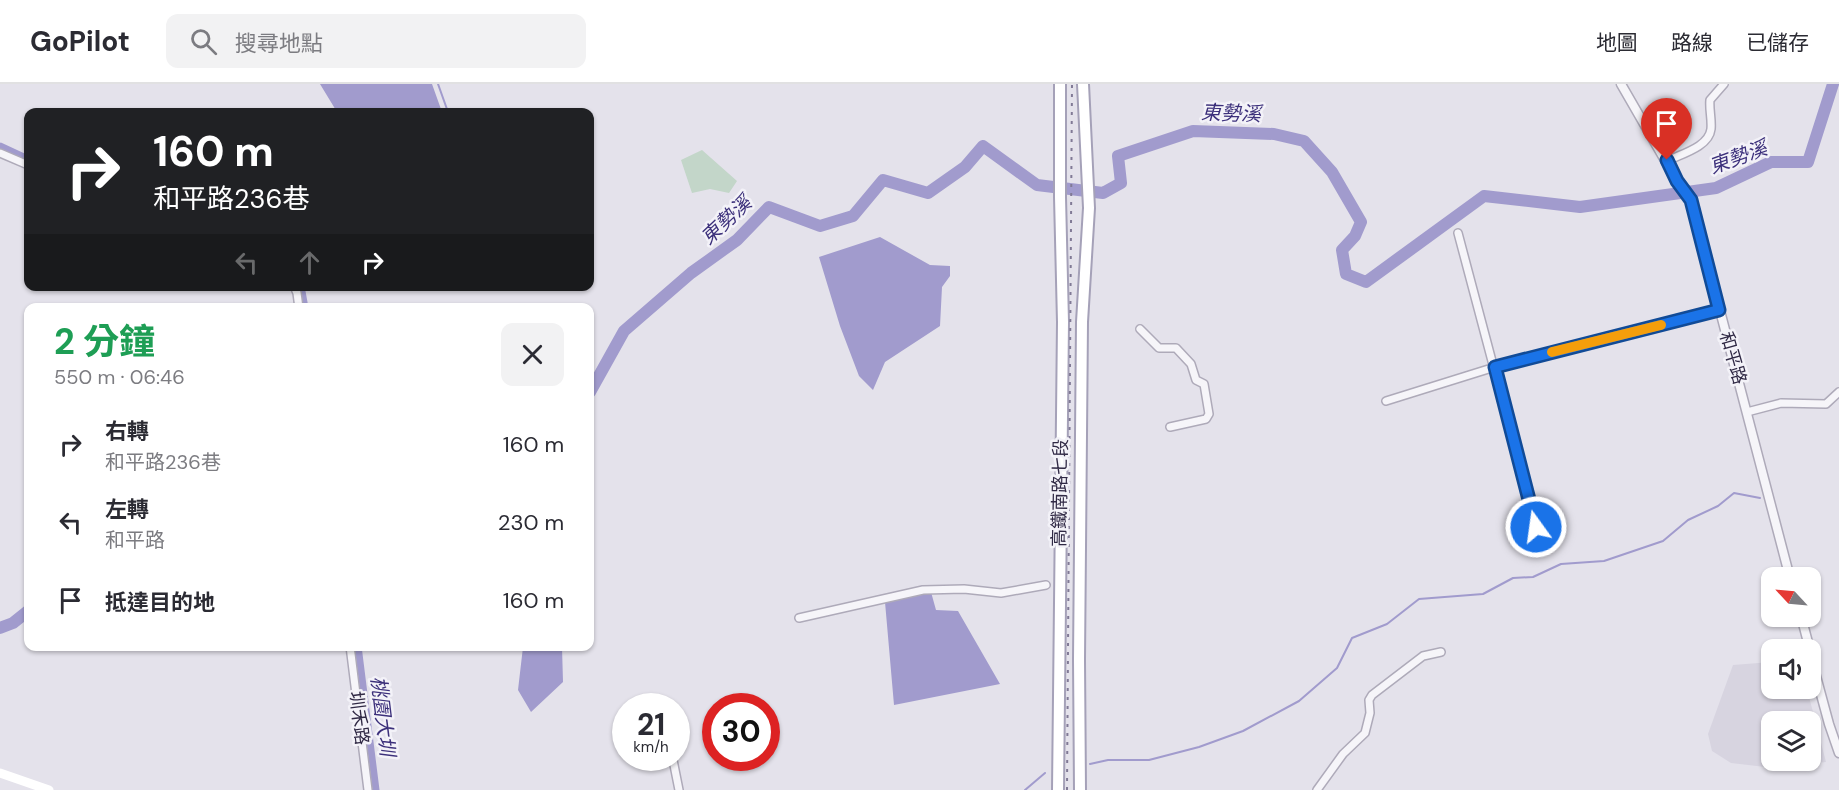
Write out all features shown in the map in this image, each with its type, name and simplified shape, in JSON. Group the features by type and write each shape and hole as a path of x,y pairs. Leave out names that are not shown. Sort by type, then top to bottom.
{"main road":[{"name":"高鐵南路七段","path":"1058,790 1063,322 1056,245 1060,197 1060,84"},
{"name":"高鐵南路七段","path":"1080,790 1079,660 1089,205 1083,84"},
{"path":"0,773 50,790"}],"street":[{"name":"和平路","path":"1621,84 1667,160 1677,181 1691,200 1787,567"},
{"path":"1667,160 1695,148 1707,139 1711,128 1710,100 1724,84"},
{"path":"0,153 24,163"},
{"path":"1458,233 1536,527"},
{"path":"1386,401 1495,367 1719,310"},
{"path":"1140,329 1159,348 1176,348 1191,364 1196,380 1204,384 1209,414 1206,419 1170,427"},
{"path":"1748,412 1781,403 1826,404 1839,392"},
{"path":"799,618 923,590 964,589 1001,593 1046,585"},
{"name":"圳禾路","path":"351,651 368,790"},
{"path":"1317,790 1343,754 1365,733 1370,713 1369,700 1372,695 1423,656 1441,652"},
{"path":"1821,695 1839,753"},
{"path":"675,771 679,790"}],"shaded area":[{"path":"320,84 432,84 441,108 335,108"},
{"path":"880,237 930,265 950,266 950,276 942,287 940,326 885,362 873,390 859,376 840,326 819,257"},
{"path":"931,592 936,610 958,611 1000,684 894,705 885,602"},
{"path":"523,651 562,651 563,682 531,712 518,690"},
{"path":"1761,663 1761,699 1810,699 1813,711 1761,711 1761,766 1731,763 1712,751 1708,734 1733,665"},
{"path":"1821,743 1826,762 1821,763"}],"green space":[{"path":"702,150 737,181 729,193 710,189 692,193 681,160"}],"waterway":[{"path":"438,84 447,108"},
{"name":"東勢溪","path":"594,385 624,331 691,273 737,240 769,207 820,226 853,216 883,180 928,193 965,167 983,146 1037,185 1103,193 1121,183 1118,156 1193,131 1274,134 1304,141 1332,172 1361,222 1355,236 1342,250 1346,274 1366,282 1484,196 1580,207 1716,188 1771,162 1808,162 1833,84"},
{"name":"桃園大圳","path":"0,146 24,157"},
{"name":"桃園大圳","path":"302,291 304,303"},
{"path":"1090,764 1108,760 1149,760 1199,747 1243,731 1299,701 1337,668 1352,638 1387,624 1419,599 1483,594 1513,578 1533,577 1561,564 1604,561 1663,541 1688,520 1718,506 1734,493 1760,498"},
{"name":"東勢溪","path":"0,628 13,623 24,614"},
{"name":"桃園大圳","path":"359,651 376,790"},
{"path":"1025,790 1045,773"}],"railway":[{"path":"1067,790 1072,84"}],"slow traffic":[{"path":"1552,352 1661,325"}],"route":[{"path":"1536,527 1495,367 1719,310 1691,200 1677,181 1667,160"}]}
